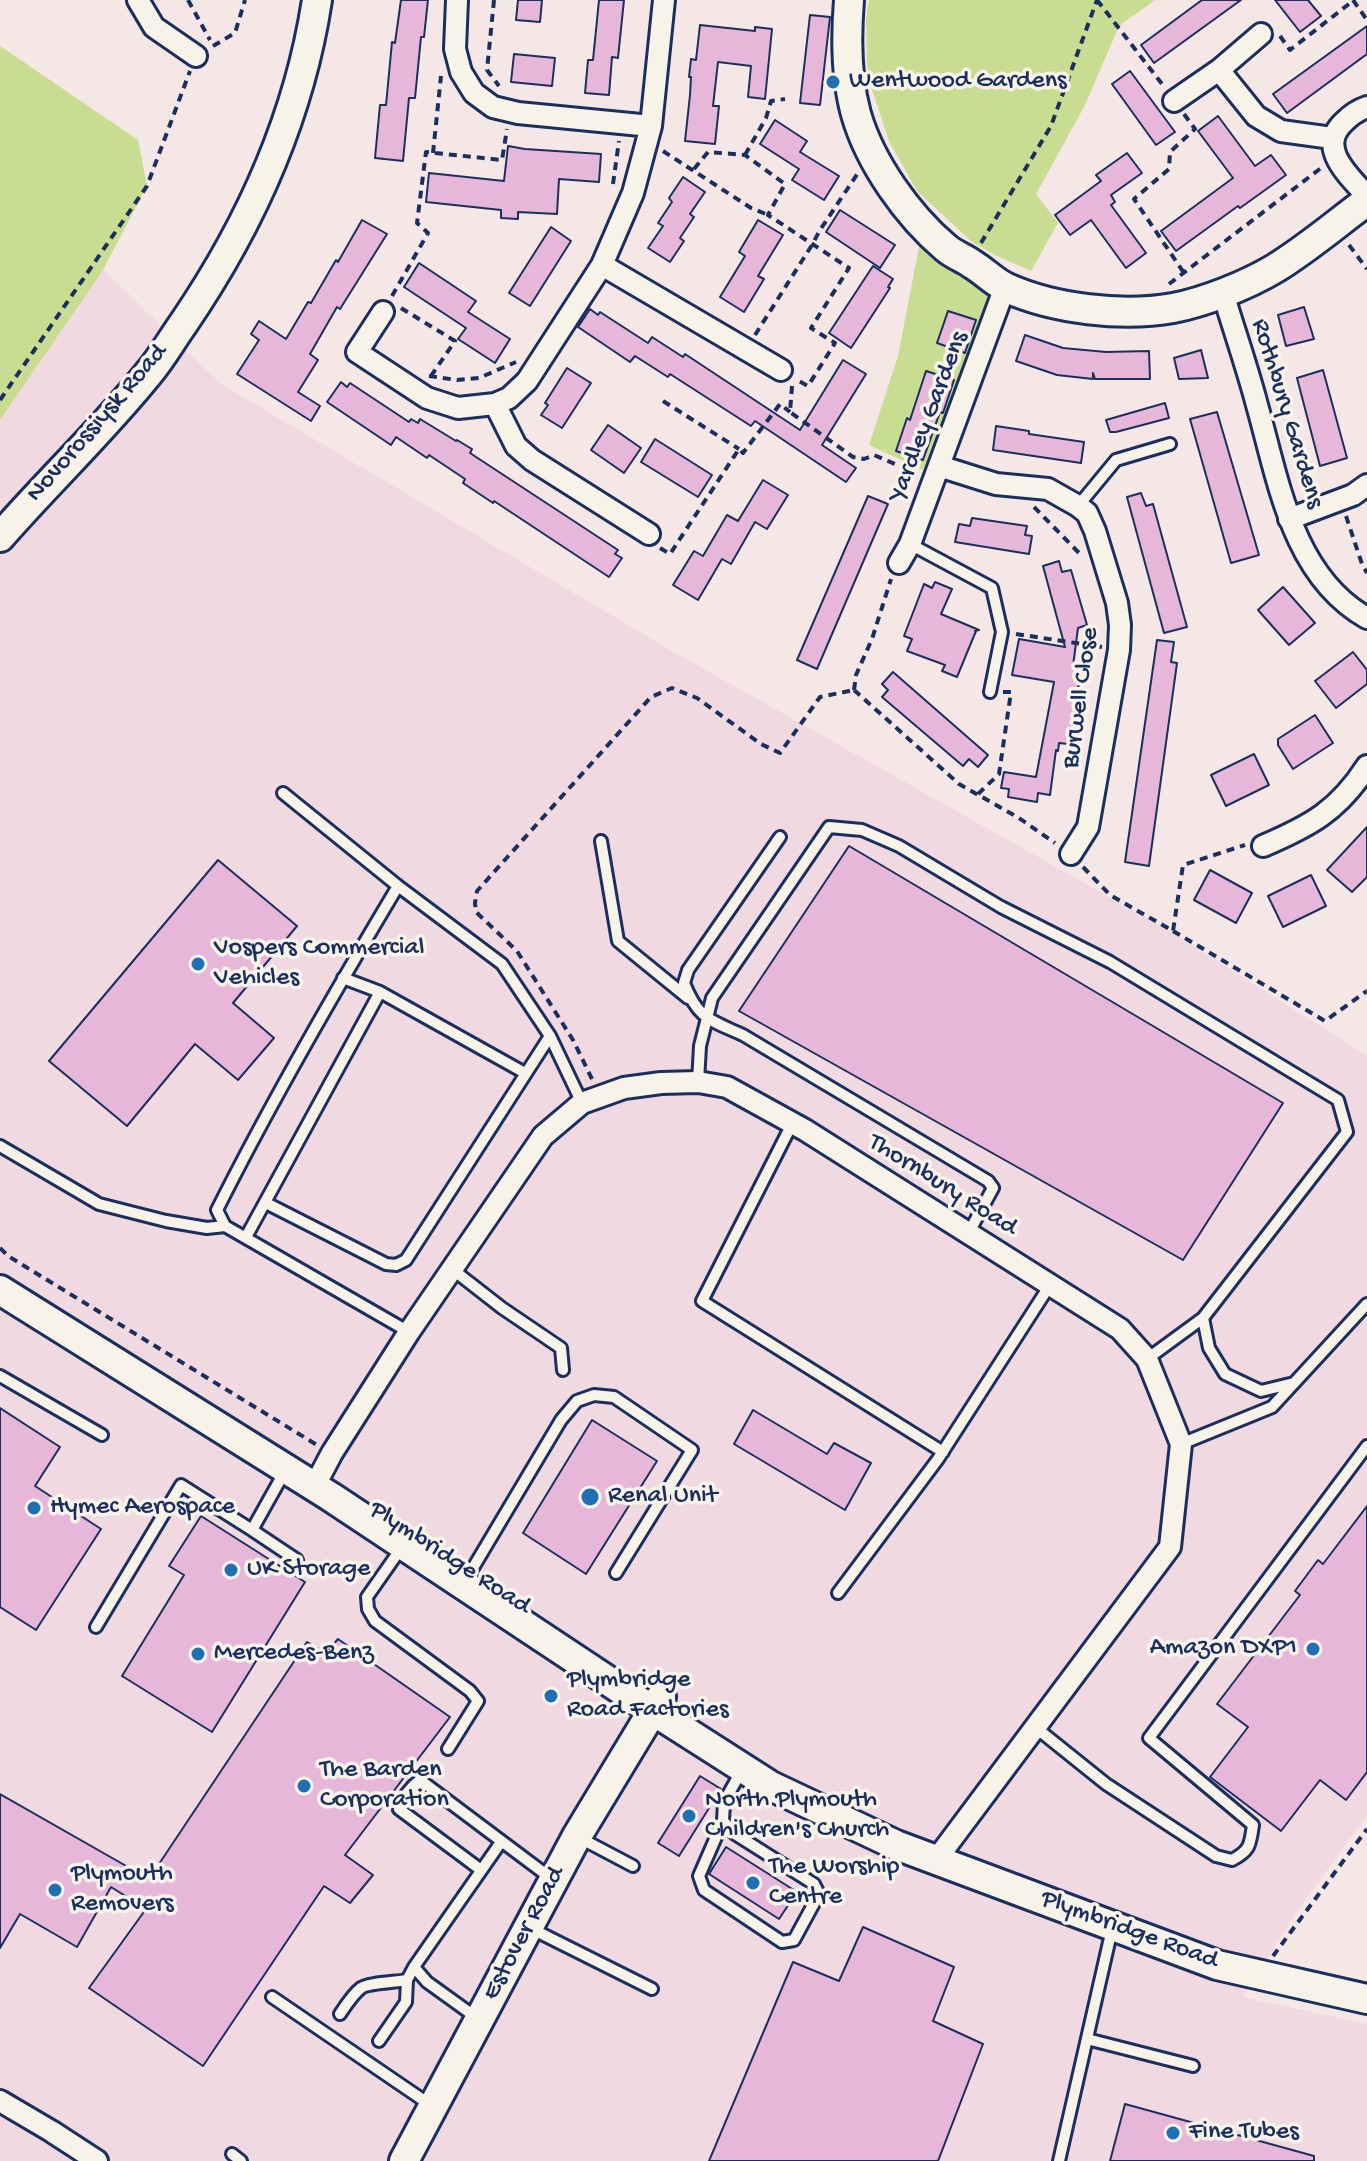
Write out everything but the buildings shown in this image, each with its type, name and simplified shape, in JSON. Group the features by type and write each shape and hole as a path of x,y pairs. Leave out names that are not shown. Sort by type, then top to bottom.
{"main road":[{"name":"Novorossiysk Road","path":"0,537 149,373 213,279 264,183 284,132 301,77 317,0"},
{"path":"849,0 846,30 850,80 856,114 872,151 899,199 923,226 949,250 1005,287 1055,303 1114,313 1174,308 1223,293 1274,269 1367,198"},
{"name":"Plymbridge Road","path":"0,1274 289,1464"},
{"name":"Plymbridge Road","path":"0,1290 289,1464 322,1472 407,1540 657,1703 896,1845"},
{"name":"Plymbridge Road","path":"657,1703 771,1786 896,1845 1217,1965 1367,1999"},
{"name":"Estover Road","path":"404,2161 577,1836 657,1703"}],"street":[{"path":"138,0 154,27 204,51"},
{"path":"457,0 455,49 461,72 474,93 493,107 649,134"},
{"path":"383,312 357,352 427,398 458,408 495,404 509,398 527,381 602,265 633,193 649,134 664,0"},
{"path":"1174,101 1219,70 1261,34"},
{"path":"1219,70 1256,116 1281,131 1334,148"},
{"path":"1367,107 1356,111 1339,127 1334,148 1349,176 1367,198"},
{"path":"602,265 781,370"},
{"name":"Yardley Gardens","path":"899,563 910,544 1005,287"},
{"name":"Rothbury Gardens","path":"1223,293 1289,519 1313,566 1335,593 1367,618"},
{"path":"495,404 516,446 532,460 649,534"},
{"path":"936,474 1048,489 1078,506"},
{"path":"1289,519 1353,495 1367,485"},
{"name":"Burwell Close","path":"1071,854 1088,827 1119,650 1120,625 1117,603 1095,531 1087,513 1078,506"},
{"path":"1263,846 1296,832 1333,809 1367,766"},
{"name":"Thornbury Road","path":"322,1472 409,1332 543,1136 591,1099 624,1088 698,1082 727,1087 805,1130 1120,1329 1147,1359 1181,1444 1170,1547 936,1860"},
{"path":"0,2101 97,2161"}],"lane":[{"path":"1078,506 1116,460 1170,444"},
{"path":"910,544 992,588 1002,632 990,692"},
{"path":"283,793 398,886 502,964 591,1099"},
{"path":"698,1082 700,1046 712,998 829,827 862,830 899,846 1001,907 1110,962 1338,1100 1347,1132 1203,1318 1147,1359"},
{"path":"690,999 684,983 688,970 780,837"},
{"path":"601,841 618,941 690,999 706,1018 743,1035 988,1181 993,1188 968,1234"},
{"path":"225,1226 217,1210 254,1135 398,886"},
{"path":"343,978 380,992 525,1073"},
{"path":"246,1237 380,992"},
{"path":"266,1203 386,1264 396,1265 406,1260 550,1036"},
{"path":"792,1124 702,1301 943,1452"},
{"path":"0,1146 99,1204 166,1221 207,1228 225,1226 409,1332"},
{"path":"452,1269 561,1348 563,1370"},
{"path":"838,1593 943,1452 1050,1285"},
{"path":"1181,1444 1272,1407 1367,1304"},
{"path":"1203,1318 1209,1348 1225,1374 1261,1391 1296,1382"},
{"path":"0,1376 102,1435"},
{"path":"467,1579 561,1420 577,1401 594,1395 614,1397 692,1450 616,1573"},
{"path":"1035,1727 1106,1784 1216,1856 1232,1860 1243,1854 1249,1848 1253,1825 1149,1738 1367,1446"},
{"path":"252,1530 289,1464"},
{"path":"96,1627 181,1485 297,1560"},
{"path":"407,1540 367,1597 368,1609 375,1621 470,1691 478,1701 448,1749"},
{"path":"723,1821 735,1834 814,1884 819,1894 794,1940 782,1942 704,1890 699,1876 723,1821 724,1802 743,1768"},
{"path":"481,1870 399,1809 403,1797 420,1780 554,1880"},
{"path":"577,1836 633,1866"},
{"path":"379,2041 406,2002 407,1980 414,1967 501,1842"},
{"path":"1059,2161 1113,1926"},
{"path":"528,1927 652,1989"},
{"path":"414,1967 427,1982 479,2019"},
{"path":"340,2014 365,1985 407,1980"},
{"path":"272,1997 433,2106"},
{"path":"1087,2039 1193,2066"}],"path":[{"path":"188,0 192,4 204,51"},
{"path":"0,400 147,186 204,51 235,33 245,0"},
{"path":"431,376 455,341 389,301 428,233 417,223 426,152 502,160 514,112 487,70 494,0"},
{"path":"1097,0 1160,82"},
{"path":"969,262 1051,126 1097,0"},
{"path":"1261,34 1272,24 1290,50 1354,0 1367,20"},
{"path":"433,153 441,77"},
{"path":"745,155 766,118 771,101 785,99"},
{"path":"1195,129 1170,152 1169,169 1134,199 1184,273 1334,148"},
{"path":"649,134 751,208 768,215 849,268 811,328 835,343 808,386 791,377 790,412"},
{"path":"746,350 872,151"},
{"path":"694,169 708,152 745,155 785,184 768,215"},
{"path":"1333,225 1367,269"},
{"path":"408,385 419,375 457,380 479,378 526,356 539,364"},
{"path":"663,401 743,453 780,404 853,457 864,459 874,455 936,474"},
{"path":"649,534 652,544 670,554 739,449"},
{"path":"1030,487 1032,505 1095,570 1110,579"},
{"path":"1341,499 1367,573"},
{"path":"591,1099 573,1040 517,951 476,912 477,891 651,697 672,688 697,698 761,744 780,753 820,697 854,690 856,675 872,639 895,566 899,563"},
{"path":"1002,632 1119,650"},
{"path":"978,794 999,774 1011,692 990,692"},
{"path":"1173,931 1325,1021 1367,991"},
{"path":"0,1248 322,1472"},
{"path":"1260,1974 1367,1829"}],"shaded area":[{"path":"0,169 221,384 670,650 1175,934 1367,1056 1367,1815 1293,1917 1243,1997 1367,2024 1367,2161 0,2161"}],"green space":[{"path":"869,0 1155,0 1119,26 1085,105 1036,194 1058,223 1031,271 972,242 917,191 889,141 872,89 867,66 866,19"},
{"path":"0,46 138,140 147,186 103,270 0,420"},
{"path":"919,247 987,289 992,305 981,318 923,470 869,445 898,356"}],"place":[{"name":"Wentwood Gardens","path":"833,82"},
{"name":"Vospers Commercial Vehicles","path":"198,964"},
{"name":"Renal Unit","path":"590,1497"},
{"name":"Hymec Aerospace","path":"34,1508"},
{"name":"UK Storage","path":"231,1570"},
{"name":"Amazon DXP1","path":"1313,1649"},
{"name":"Mercedes-Benz","path":"198,1654"},
{"name":"Plymbridge Road Factories","path":"551,1696"},
{"name":"The Barden Corporation","path":"304,1786"},
{"name":"North Plymouth Children's Church","path":"689,1816"},
{"name":"The Worship Centre","path":"753,1883"},
{"name":"Plymouth Removers","path":"55,1890"},
{"name":"Fine Tubes","path":"1173,2133"}]}
